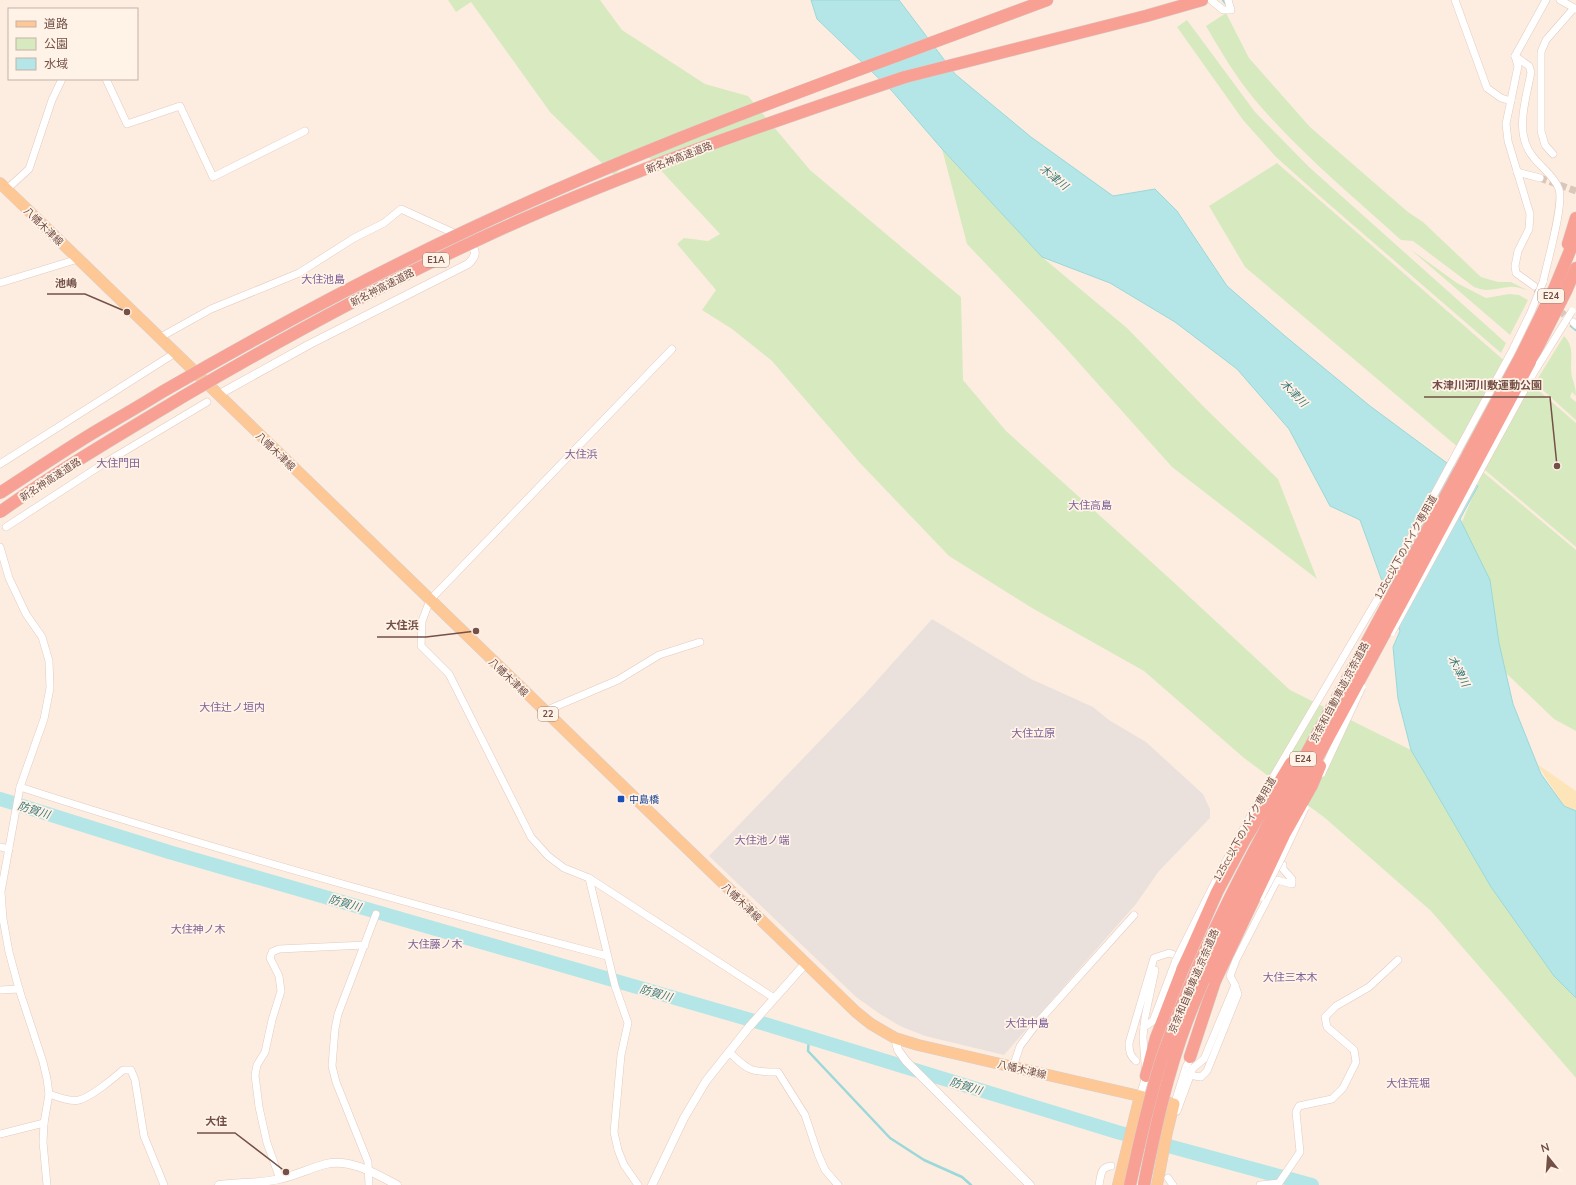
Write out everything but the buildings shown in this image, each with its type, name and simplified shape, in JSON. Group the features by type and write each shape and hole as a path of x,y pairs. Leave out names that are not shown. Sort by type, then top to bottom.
{"highway":[{"name":"新名神高速道路","path":"0,493 89,435 204,368 380,273 470,229 600,171 765,104 1047,0"},
{"name":"新名神高速道路","path":"0,512 108,441 223,373 306,327 392,282 482,238 585,194 681,155 773,121 904,77 1146,16 1202,0"},
{"path":"1555,288 1576,218"},
{"name":"京奈和自動車道;京奈道路","path":"1144,1185 1161,1104 1174,1060 1190,1013 1235,912 1300,787 1345,706 1526,358 1576,236"},
{"name":"京奈和自動車道;京奈道路","path":"1130,1185 1149,1102 1162,1057 1195,972 1224,908 1367,641 1526,358 1566,291 1576,268"},
{"path":"1146,1076 1156,1038 1179,966 1244,841 1329,699 1367,641"},
{"path":"1190,1057 1217,982 1285,833 1312,785 1345,706"}],"main road":[{"name":"八幡木津線","path":"3,186 805,964 856,1012 871,1024 895,1038 918,1045 1174,1104"},
{"path":"1118,1185 1140,1096"},
{"path":"1157,1185 1162,1153 1174,1104"}],"street":[{"path":"1211,0 1223,10 1231,10 1228,0"},
{"path":"1455,0 1487,88 1501,98 1511,101"},
{"path":"1534,286 1516,272 1515,266 1518,252 1529,229 1530,214 1508,141 1506,124 1518,66 1515,56 1546,0"},
{"path":"1553,154 1545,145 1541,131 1541,52 1546,40 1575,9 1560,0"},
{"name":"125cc以下のバイク専用道","path":"1144,1027 1154,1021 1219,874 1256,806 1378,598 1504,365 1531,312 1543,282 1560,205 1559,188 1525,146 1522,134 1523,120 1531,72 1529,66 1515,56"},
{"path":"3,186 29,169 52,100 62,80"},
{"path":"106,80 127,124 180,106 213,177 305,131"},
{"path":"1517,172 1540,178"},
{"path":"160,338 211,309 299,274 354,238 384,223 400,209 468,239 474,247 476,253 468,264 310,344 218,395"},
{"path":"0,283 78,259"},
{"path":"1217,982 1281,859 1361,690 1533,374 1574,308"},
{"path":"672,349 430,600 422,621 421,646 449,674 531,837 548,856 564,868 589,878 774,998"},
{"path":"0,464 175,353"},
{"path":"6,527 103,464 207,402"},
{"path":"0,547 9,578 26,614 42,637 49,661 50,688 44,719 20,787 1,892 3,920 9,952 19,989 44,1062 49,1094 44,1123 43,1142 47,1185"},
{"path":"545,711 618,680 659,655 700,642"},
{"path":"20,787 128,822 457,916 607,956"},
{"path":"0,847 9,849"},
{"path":"1230,976 1236,960 1277,880 1292,884 1292,879 1283,869 1283,865"},
{"path":"589,878 615,986 628,1023 622,1055 614,1132 618,1150 624,1165 638,1185"},
{"path":"369,1185 369,1171 362,1146 336,1082 332,1066 335,1029 338,1014 376,914"},
{"path":"1013,1067 1020,1046 1038,1022 1134,915"},
{"path":"280,1179 267,1143 259,1107 255,1075 257,1065 265,1052 272,1020 281,991 279,976 270,958 272,952 279,949 365,945"},
{"path":"1136,1061 1132,1058 1129,1050 1129,1043 1154,958 1169,954 1230,976 1238,994 1207,1071 1201,1077 1194,1076"},
{"path":"1140,1096 1146,1076 1144,1027 1157,956"},
{"path":"1260,1185 1279,1183 1300,1152 1296,1112 1299,1106 1332,1099 1343,1088 1356,1062 1354,1050 1327,1027 1325,1017 1336,1006 1369,987 1398,960"},
{"path":"652,1185 684,1118 706,1081 749,1027 805,964"},
{"path":"1163,1185 1178,1105 1192,1068 1204,1059 1235,985"},
{"path":"0,990 19,989"},
{"path":"895,1038 898,1050 906,1061 1030,1185"},
{"path":"729,1052 746,1068 758,1072 778,1072 805,1115 825,1170 838,1185"},
{"path":"1174,1104 1190,1057"},
{"path":"49,1094 64,1099 80,1100 103,1086 123,1070 131,1070 144,1136 164,1185"},
{"path":"0,1134 44,1123"},
{"path":"219,1185 265,1182 280,1179 327,1164 342,1162 369,1171 397,1185"},
{"path":"1099,1185 1102,1171 1106,1167 1111,1166"},
{"path":"1168,1178 1173,1185"}],"shaded area":[{"path":"932,619 1031,679 1093,707 1109,720 1146,742 1203,794 1210,809 1210,818 1159,871 1136,904 1004,1055 925,1036 900,1026 880,1014 856,997 709,856 864,695"}],"green space":[{"path":"448,0 600,0 622,30 705,84 748,96 810,170 961,297 963,380 1006,431 1168,577 1290,690 1411,750 1491,887 1554,976 1576,998 1576,1078 1431,911 1325,818 1244,758 1144,671 1032,608 949,556 860,463 772,361 732,329 702,310 716,290 677,244 684,238 708,241 720,234 641,149 614,175 550,112 471,2 456,12"},
{"path":"1226,13 1249,58 1310,127 1408,212 1423,222 1481,277 1498,282 1511,282 1529,291 1514,287 1483,290 1474,287 1413,241 1401,240 1325,172 1289,137 1255,100 1223,55 1206,26"},
{"path":"1187,20 1255,112 1309,167 1506,343 1501,353 1276,157 1243,120 1177,27"},
{"path":"942,149 1042,257 1127,328 1205,408 1278,479 1317,579 1172,467 1063,345 967,244"},
{"path":"1277,163 1576,423 1576,547 1245,267 1209,206"},
{"path":"1410,249 1457,283 1486,298 1509,294 1519,295 1528,300 1510,335"},
{"path":"1564,336 1570,345 1571,350 1571,371 1576,396 1572,392 1570,397 1576,402 1576,420 1535,383"},
{"path":"1483,472 1576,550 1576,731 1554,719 1506,673 1462,522"}],"sand":[{"path":"1537,764 1576,791 1576,811 1564,806"}],"water":[{"name":"木津川","path":"811,0 899,0 955,74 1031,137 1113,196 1155,189 1177,211 1227,286 1370,406 1478,486 1460,519 1490,580 1499,643 1513,704 1541,774 1564,806 1576,811 1576,998 1554,976 1491,887 1411,750 1398,699 1393,647 1400,631 1360,520 1330,506 1289,429 1237,369 1175,322 1110,283 1042,257 942,149 892,91 817,19"}],"waterway":[{"path":"1223,0 1226,4"},
{"path":"1571,326 1576,330"},
{"name":"防賀川","path":"0,799 169,852 765,1024 1117,1132 1312,1185"},
{"path":"809,1038 808,1051 890,1138 924,1160 962,1177 971,1185"}],"tunnel":[{"path":"1540,178 1576,191"},
{"path":"1536,289 1571,321"}],"place":[{"name":"池嶋","path":"127,312"},
{"name":"木津川河川敷運動公園","path":"1557,466"},
{"name":"大住浜","path":"476,631"},
{"name":"中島橋","path":"621,799"},
{"name":"大住","path":"286,1172"}],"district":[{"name":"大住池島","path":"323,279"},
{"name":"大住浜","path":"581,454"},
{"name":"大住門田","path":"118,463"},
{"name":"大住高島","path":"1090,505"},
{"name":"大住辻ノ垣内","path":"232,707"},
{"name":"大住立原","path":"1033,733"},
{"name":"大住池ノ端","path":"762,840"},
{"name":"大住神ノ木","path":"198,929"},
{"name":"大住藤ノ木","path":"435,944"},
{"name":"大住三本木","path":"1290,977"},
{"name":"大住中島","path":"1027,1023"},
{"name":"大住荒堀","path":"1408,1083"}]}
